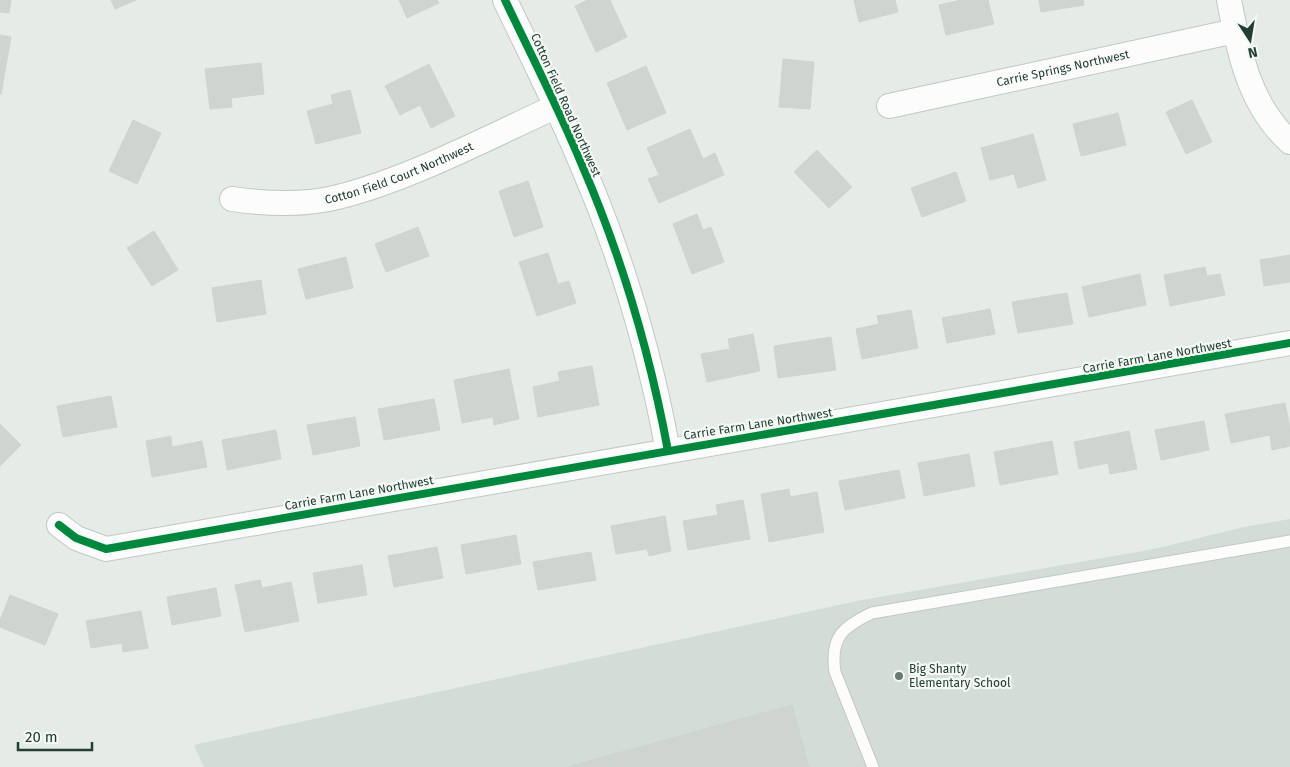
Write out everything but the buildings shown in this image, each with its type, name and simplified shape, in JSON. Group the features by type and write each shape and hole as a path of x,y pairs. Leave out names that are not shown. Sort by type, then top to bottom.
{"street":[{"name":"Cotton Field Road Northwest","path":"505,0 557,106 583,167 616,257 641,337 661,414 668,451"},
{"path":"1229,0 1245,71 1259,106 1269,121 1290,142"},
{"name":"Carrie Springs Northwest","path":"889,106 1235,31"},
{"name":"Cotton Field Court Northwest","path":"232,199 263,203 300,203 337,198 398,178 557,106"},
{"name":"Carrie Farm Lane Northwest","path":"59,525 76,538 106,549 1290,343"}],"lane":[{"path":"873,767 835,672 833,658 835,644 842,631 854,621 872,613 1290,541"}],"shaded area":[{"name":"Big Shanty Elementary School","path":"1290,519 1290,767 204,767 194,745 857,601 1154,549 1244,527"}],"cycle path":[{"path":"505,0 564,123 596,199 622,269 643,342 668,451"},
{"path":"59,525 76,538 106,549 1290,343"}],"place":[{"name":"Big Shanty Elementary School","path":"899,676"}]}
